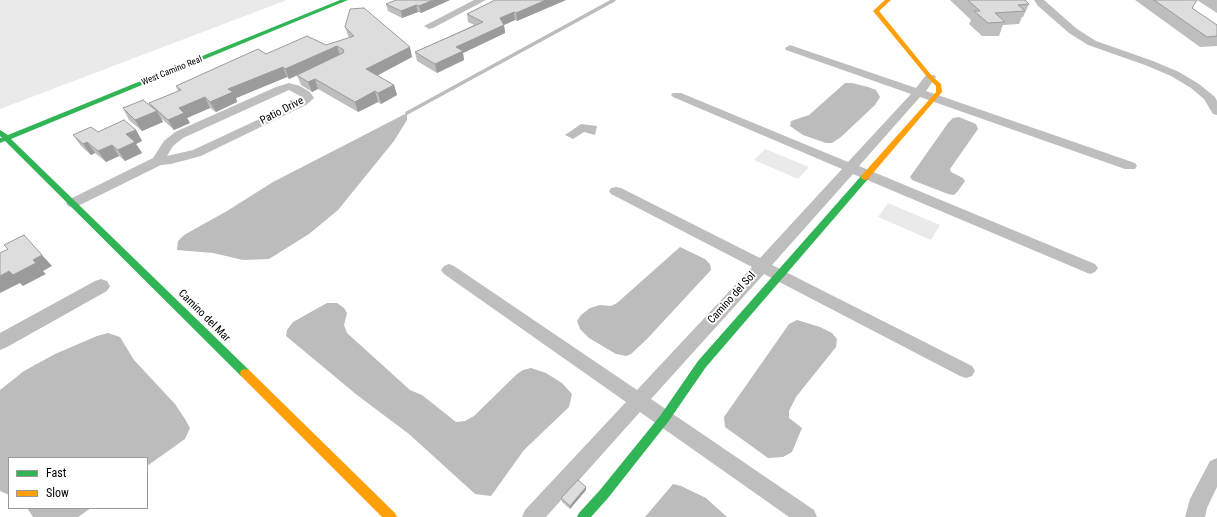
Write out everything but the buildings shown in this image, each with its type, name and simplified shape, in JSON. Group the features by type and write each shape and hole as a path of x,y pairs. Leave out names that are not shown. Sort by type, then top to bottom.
{"street":[{"name":"West Camino Real","path":"3,140 345,0"},
{"path":"429,26 481,0"},
{"path":"888,0 876,11 930,77 939,85 939,92 934,98"},
{"path":"1039,0 1041,4 1073,31 1092,43 1149,63 1175,74 1195,86 1209,97 1217,111"},
{"path":"790,48 1130,166"},
{"name":"Camino del Sol","path":"532,517 762,266 930,77"},
{"path":"280,89 300,79"},
{"name":"Patio Drive","path":"73,203 158,161 172,160 197,153 302,103 308,98 306,94 296,88 288,86 280,89 179,135 168,144 158,161"},
{"path":"677,96 1090,268"},
{"name":"Camino del Sol","path":"584,517 664,418 702,364 934,98"},
{"name":"Camino del Mar","path":"0,132 3,140 73,203 391,517"},
{"path":"616,191 966,371"},
{"path":"449,270 807,517"},
{"path":"1195,517 1197,506 1217,468"}],"shaded area":[{"path":"0,0 287,0 0,109"},
{"path":"845,83 852,83 876,90 880,97 875,105 841,137 832,143 826,143 803,135 790,126 791,121 809,115"},
{"path":"407,113 407,120 394,141 338,210 309,234 269,259 243,260 213,253 177,250 178,241 184,235 227,211 273,182"},
{"path":"959,117 976,124 978,129 950,169 951,172 963,178 965,181 958,191 954,195 948,194 912,180 910,177 948,123 953,118"},
{"path":"581,124 597,126 595,135 584,132 573,139 565,135"},
{"path":"765,149 809,167 798,179 754,160"},
{"path":"888,203 940,225 931,240 878,217"},
{"path":"680,247 705,259 710,264 711,270 647,339 631,354 626,356 616,354 589,338 580,329 577,321 581,315 590,308 600,305 611,306 617,303"},
{"path":"327,303 337,303 344,308 347,313 344,325 347,333 410,390 422,395 456,422 465,421 474,416 517,374 523,370 531,368 546,373 562,383 572,394 569,407 524,450 491,496 475,494 409,434 357,395 286,336 287,330 293,322"},
{"path":"797,320 820,327 832,333 837,339 836,347 796,397 789,411 789,418 802,428 792,452 783,457 768,458 725,427 724,417 789,324"},
{"path":"108,333 120,337 134,360 175,404 185,419 190,428 185,439 148,465 148,457 8,457 8,495 0,491 0,390 24,371 55,354 97,336"},
{"path":"673,484 681,486 706,498 727,517 645,517"},
{"path":"28,509 90,509 78,517 33,517"}],"waterway":[{"path":"407,113 614,0"},
{"path":"0,342 101,286"}],"traffic: fast":[{"path":"0,141 345,0"},
{"path":"0,132 245,373"},
{"path":"583,517 604,494 664,419 702,364 865,177"}],"traffic: slow":[{"path":"865,177 939,92 939,85 930,77 876,11 888,0"},
{"path":"245,373 391,517"}]}
